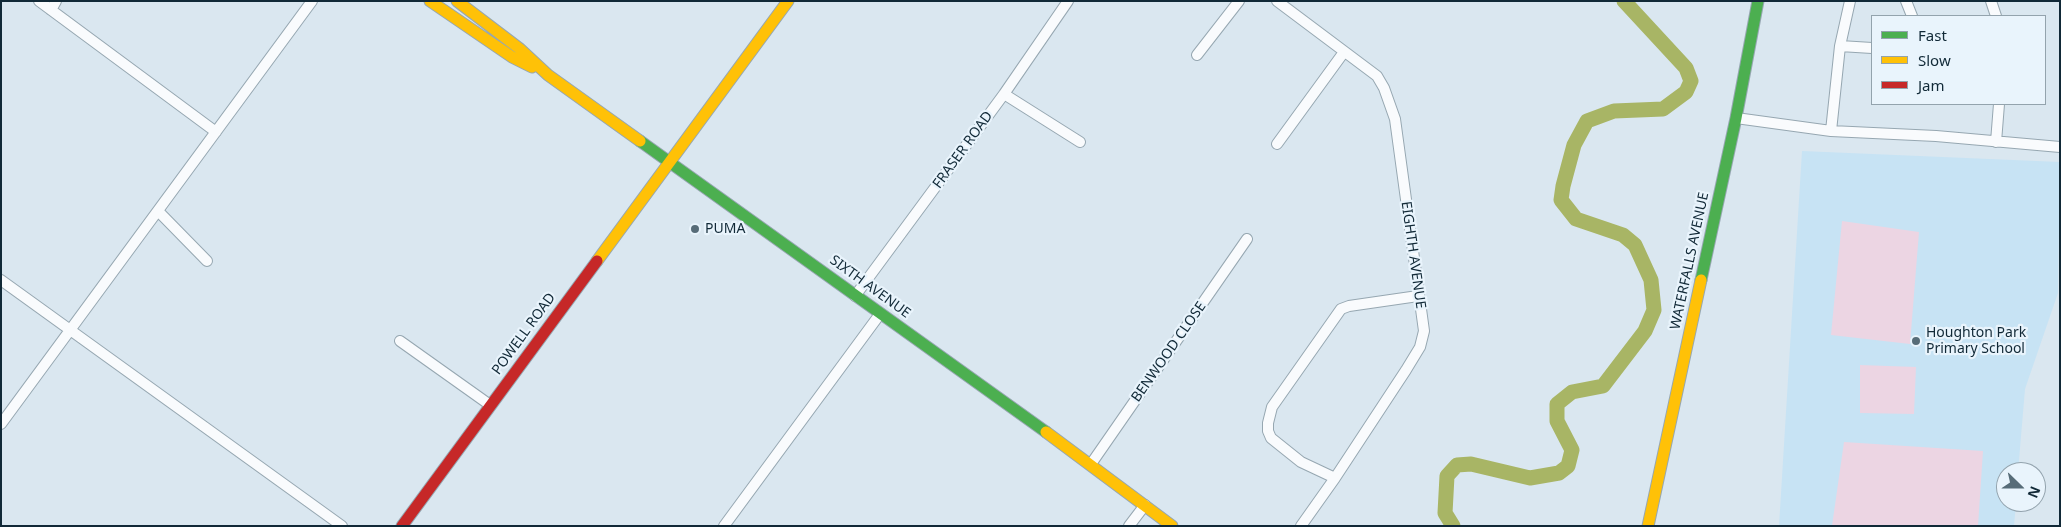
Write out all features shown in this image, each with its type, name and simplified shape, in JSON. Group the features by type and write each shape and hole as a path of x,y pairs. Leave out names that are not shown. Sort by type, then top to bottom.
{"street":[{"path":"39,1 53,6 216,132"},
{"path":"1,424 312,1"},
{"path":"430,1 512,57 548,75"},
{"path":"456,1 520,49 548,75"},
{"name":"POWELL ROAD","path":"402,526 788,1"},
{"name":"FRASER ROAD","path":"855,296 1004,94 1068,1"},
{"path":"1197,55 1239,1"},
{"name":"EIGHTH AVENUE","path":"1277,1 1376,76 1384,88 1395,119 1424,331 1420,347 1335,478 1301,526"},
{"name":"WATERFALLS AVENUE","path":"1648,526 1736,118 1758,1"},
{"path":"1830,130 1840,46 1850,1"},
{"path":"1906,1 1912,15"},
{"path":"1992,1 1996,15"},
{"path":"1840,46 1871,48"},
{"path":"1277,144 1344,52"},
{"name":"SIXTH AVENUE","path":"548,75 1090,464 1172,526"},
{"path":"1004,94 1080,142"},
{"path":"1996,142 1999,105"},
{"path":"1736,118 1830,130 2060,147"},
{"path":"158,211 206,261"},
{"name":"BENWOOD CLOSE","path":"1090,464 1247,239"},
{"path":"1,280 342,526"},
{"path":"1335,478 1301,462 1272,438 1268,431 1268,422 1272,407 1341,309 1349,306 1418,296"},
{"path":"724,526 880,314"},
{"path":"400,341 490,405"},
{"path":"1130,526 1145,505"}],"shaded area":[{"name":"Houghton Park Primary School","path":"1802,151 2060,162 2058,293 2025,389 2019,462 1996,462 1996,512 2015,512 2014,526 1779,526"},
{"path":"1842,221 1919,232 1910,344 1831,335"},
{"path":"1860,365 1916,367 1914,414 1860,413"},
{"path":"1844,442 1983,451 1978,526 1832,526"}],"waterway":[{"path":"1453,526 1445,513 1447,476 1457,465 1471,464 1530,478 1559,473 1568,466 1572,450 1557,421 1557,404 1572,392 1603,386 1645,331 1654,310 1651,280 1635,245 1623,235 1576,219 1561,200 1574,145 1587,121 1614,111 1663,109 1686,92 1691,81 1686,68 1624,1"}],"traffic: fast":[{"path":"1701,280 1736,118 1758,1"},
{"path":"640,141 1046,432"}],"traffic: slow":[{"path":"430,1 512,57 532,67"},
{"path":"457,1 520,49 548,75 640,141"},
{"path":"597,261 788,1"},
{"path":"1648,526 1701,280"},
{"path":"1046,432 1172,526"}],"traffic: jam":[{"path":"402,526 597,261"}],"place":[{"name":"PUMA","path":"695,229"},
{"name":"Houghton Park Primary School","path":"1916,341"}]}
